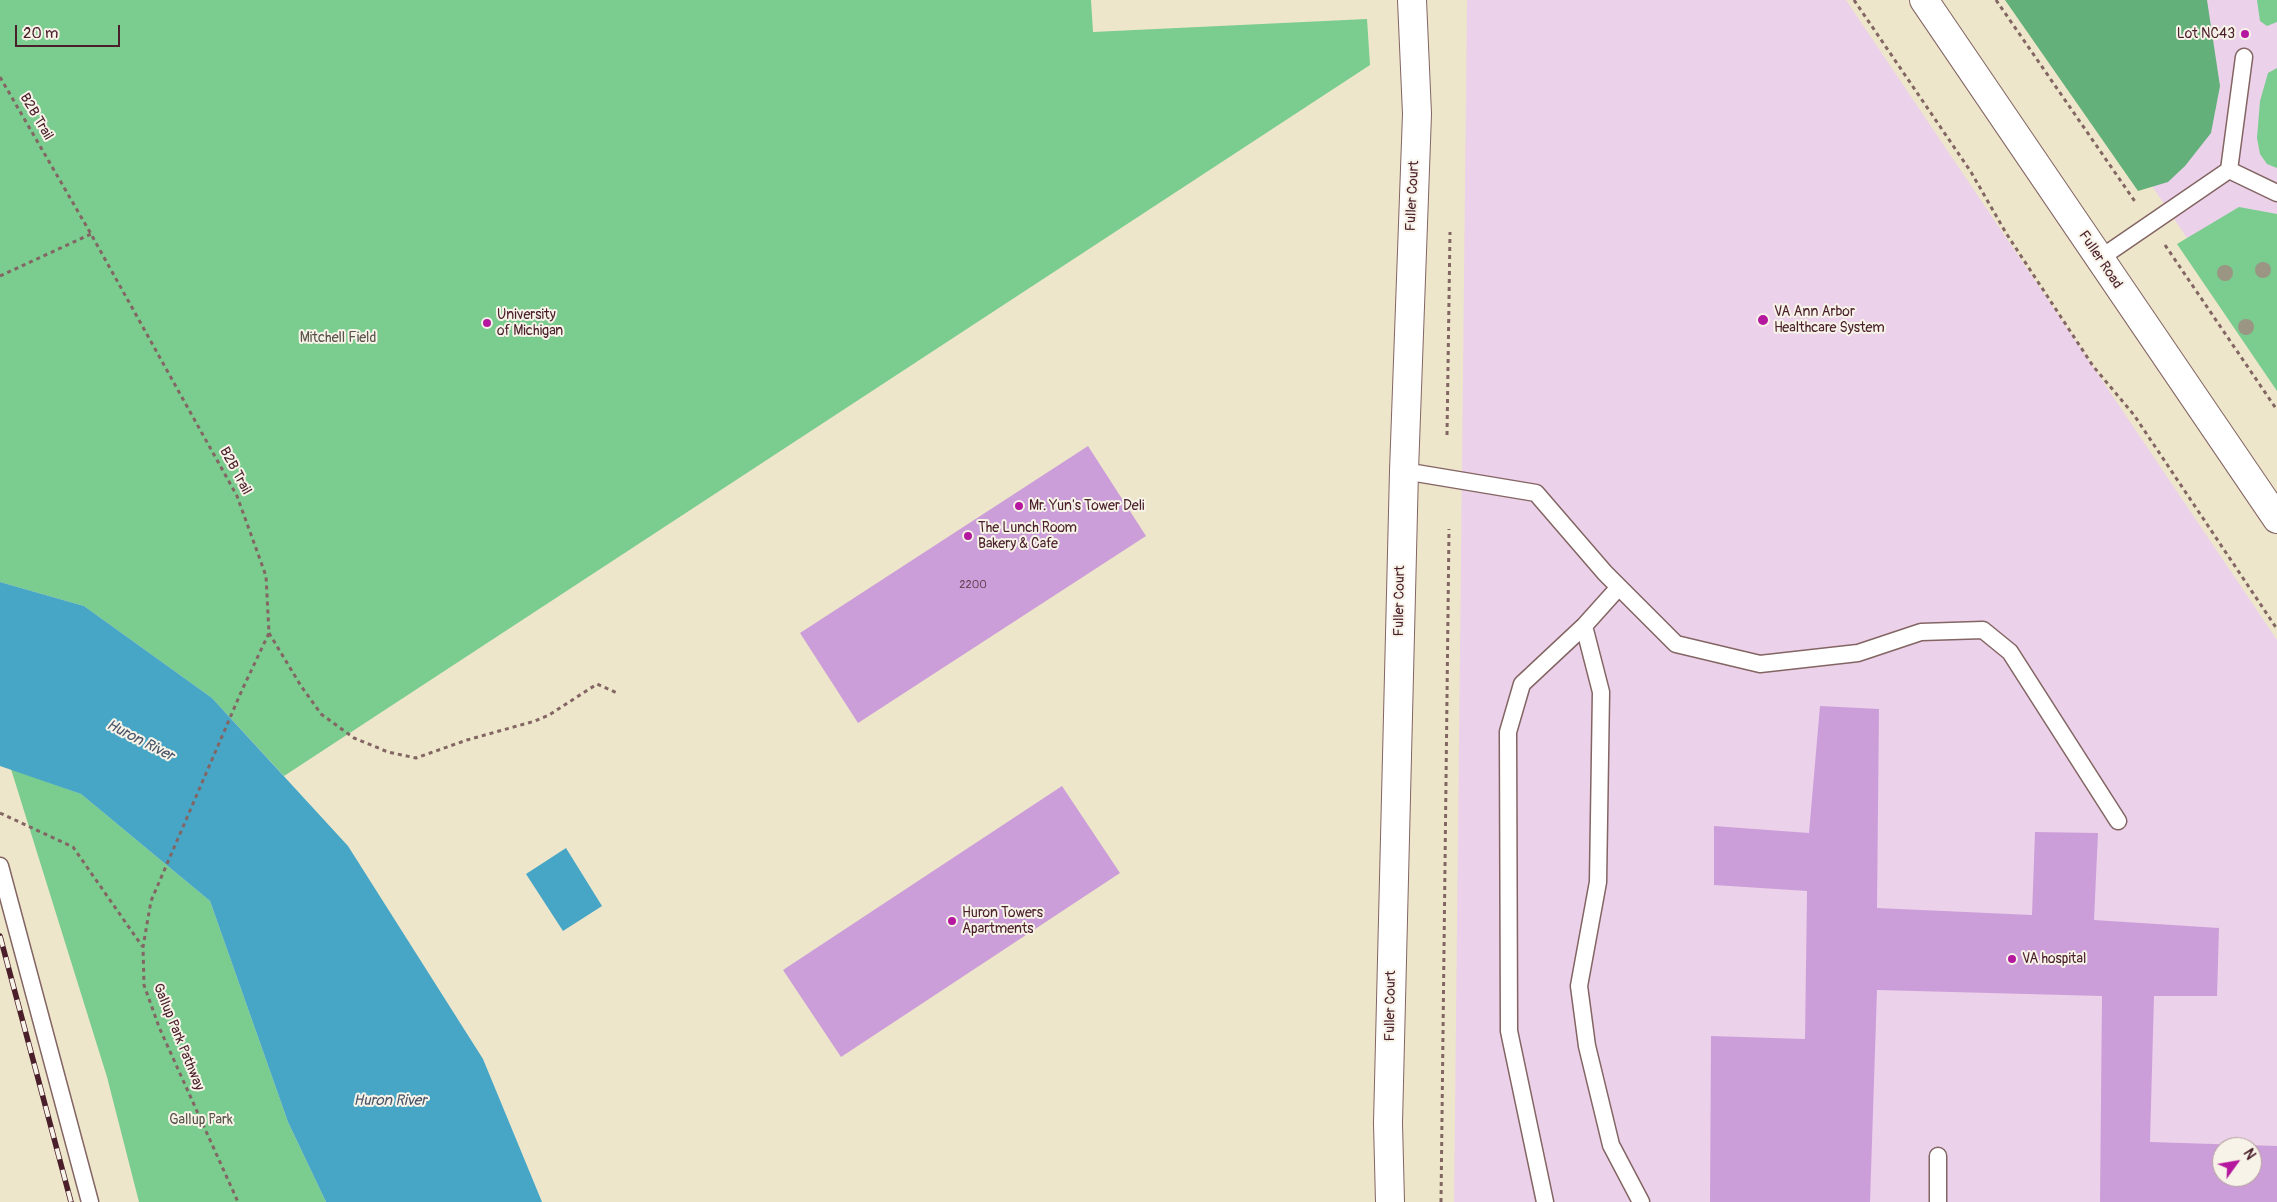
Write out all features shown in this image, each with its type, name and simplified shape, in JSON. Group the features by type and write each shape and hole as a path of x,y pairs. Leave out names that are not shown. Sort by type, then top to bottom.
{"street":[{"name":"Fuller Court","path":"1390,1202 1388,1123 1404,471 1417,114 1412,0"},
{"name":"Fuller Road","path":"1924,0 2277,519"}],"lane":[{"path":"2099,259 2229,170 2244,57"},
{"path":"2229,170 2277,193"},
{"path":"1404,471 1536,493 1619,587 1676,644 1760,664 1858,653 1921,632 1983,630 2010,652 2118,821"},
{"path":"1545,1202 1509,1031 1508,732 1522,684 1584,626 1619,587"},
{"path":"1584,626 1601,692 1601,702 1598,882 1580,986 1587,1046 1611,1145 1641,1202"},
{"path":"0,866 90,1202"},
{"path":"1938,1156 1938,1202"}],"path":[{"path":"1854,0 1971,172 2006,233 2093,366 2134,415 2277,629"},
{"name":"B2B Trail","path":"0,77 91,234 237,496 266,576 268,633 151,901"},
{"path":"1447,435 1450,232"},
{"path":"0,276 91,234"},
{"path":"1441,1202 1449,529"},
{"path":"268,633 301,686 322,714 354,738 388,752 416,758 467,740 535,722 597,684 617,693"},
{"path":"0,813 73,847 142,946"},
{"name":"Gallup Park Pathway","path":"151,901 142,946 144,985 159,1028 238,1202"}],"shaded area":[{"name":"VA Ann Arbor Healthcare System","path":"1467,0 1846,0 2277,640 2277,1202 1454,1202"},
{"path":"2027,0 2277,0 2277,372"}],"green space":[{"name":"Mitchell Field","path":"0,0 1091,0 1093,32 1367,19 1370,65 284,776 212,698 84,606 0,582"},
{"path":"2005,0 2207,0 2220,86 2211,133 2185,166 2168,182 2138,191"},
{"path":"2257,0 2277,0 2277,22 2267,26 2260,21"},
{"path":"2277,68 2277,168 2267,164 2260,154 2257,138 2260,101 2268,73"},
{"path":"2239,207 2277,214 2277,391 2177,244"},
{"name":"Gallup Park","path":"11,769 81,794 210,901 288,1122 326,1202 139,1202 107,1077"}],"water":[{"name":"Huron River","path":"0,582 84,606 212,698 348,846 483,1059 542,1202 326,1202 288,1122 210,901 81,794 0,766"},
{"path":"566,848 602,906 563,931 526,874"}],"building":[{"path":"1088,446 1146,536 858,723 800,633"},
{"name":"VA hospital","path":"1820,706 1879,709 1877,908 2032,915 2035,832 2098,833 2094,920 2219,928 2217,996 2154,996 2150,1142 2212,1144 2212,1187 2262,1187 2262,1146 2277,1146 2277,1202 2100,1202 2102,996 1877,990 1870,1202 1710,1202 1711,1036 1805,1039 1807,891 1714,885 1714,826 1809,833"},
{"name":"Huron Towers Apartments","path":"1062,786 1120,873 841,1057 783,970"}],"railway":[{"path":"0,936 71,1202"}],"place":[{"name":"Lot NC43","path":"2245,34"},
{"name":"VA Ann Arbor Healthcare System","path":"1763,320"},
{"name":"University of Michigan","path":"487,323"},
{"name":"Mr. Yun's Tower Deli","path":"1019,506"},
{"name":"The Lunch Room Bakery & Cafe","path":"968,536"},
{"name":"Huron Towers Apartments","path":"952,921"},
{"name":"VA hospital","path":"2012,959"}]}
